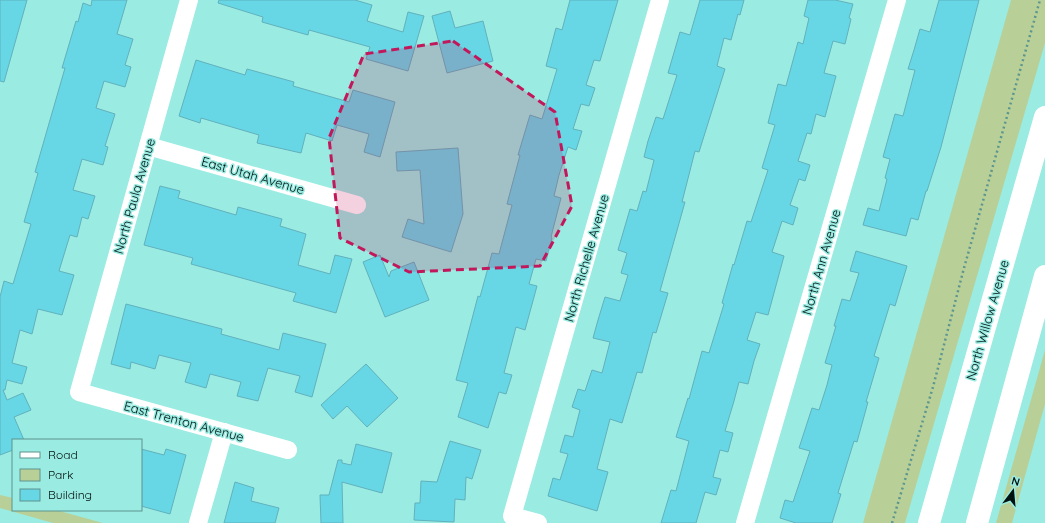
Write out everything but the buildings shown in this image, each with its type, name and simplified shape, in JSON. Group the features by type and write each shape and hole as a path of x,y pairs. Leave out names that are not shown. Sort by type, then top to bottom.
{"main road":[{"name":"North Willow Avenue","path":"929,523 1045,117"},
{"path":"977,523 1045,276"}],"street":[{"name":"North Paula Avenue","path":"79,392 189,0"},
{"name":"North Richelle Avenue","path":"538,523 512,516 660,0"},
{"name":"North Ann Avenue","path":"745,523 897,0"},
{"name":"East Utah Avenue","path":"148,146 357,205"},
{"name":"East Trenton Avenue","path":"79,392 288,450"},
{"path":"198,523 224,432"}],"path":[{"path":"892,523 933,387 964,268 1040,0"}],"highlighted area":[{"path":"453,41 555,112 572,206 540,266 409,272 340,238 329,138 364,54"}],"green space":[{"path":"1011,0 1045,0 1045,43 905,523 863,523"},
{"path":"1045,350 1045,404 1012,523 996,523"},
{"path":"0,495 12,498 12,511 60,511 103,523 53,523 0,508"}]}
